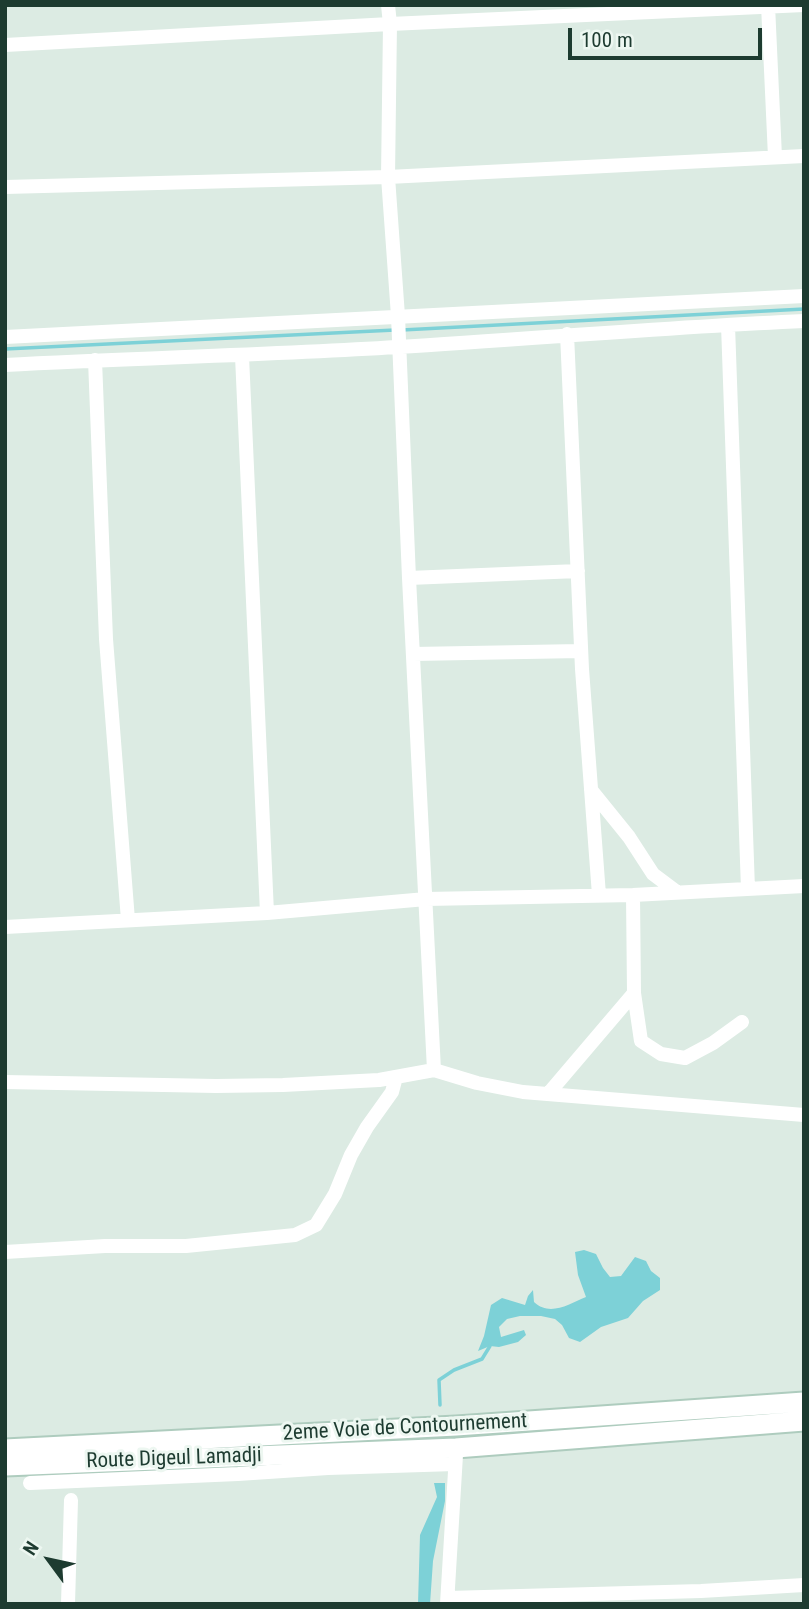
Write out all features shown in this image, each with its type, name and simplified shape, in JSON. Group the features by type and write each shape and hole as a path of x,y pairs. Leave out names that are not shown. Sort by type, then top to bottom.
{"main road":[{"name":"2eme Voie de Contournement","path":"5,1449 456,1426 804,1402"},
{"name":"Route Digeul Lamadji","path":"5,1466 456,1456 804,1421"}],"street":[{"path":"388,5 388,177 398,319 435,1070"},
{"path":"5,45 804,5"},
{"path":"768,6 775,157"},
{"path":"5,187 388,177 804,156"},
{"path":"5,337 398,319 804,296"},
{"path":"5,365 242,356 399,343 804,321"},
{"path":"728,325 748,889"},
{"path":"567,334 581,650 599,895"},
{"path":"242,356 267,913"},
{"path":"94,360 106,639 128,920"},
{"path":"409,578 578,570"},
{"path":"413,653 581,650"},
{"path":"591,790 629,837 653,874 677,892"},
{"path":"5,927 267,913 426,899 633,895 804,886"},
{"path":"633,895 634,993 641,1041 661,1054 685,1058 713,1043 742,1022"},
{"path":"548,1094 634,993"},
{"path":"5,1082 216,1086 310,1084 379,1080 435,1070 477,1083 523,1092 804,1115"},
{"path":"5,1252 105,1246 186,1246 295,1235 316,1225 335,1195 351,1155 391,1093 396,1077"},
{"path":"30,1483 238,1474 456,1456 448,1601 702,1597 804,1585"},
{"path":"68,1604 71,1500"}],"water":[{"path":"584,1250 596,1254 610,1277 621,1276 635,1257 646,1261 651,1271 660,1278 660,1290 643,1301 628,1318 601,1327 580,1342 569,1338 555,1319 520,1316 507,1319 499,1327 501,1337 524,1330 526,1335 518,1342 499,1347 490,1346 478,1351 491,1305 502,1298 525,1305 533,1290 534,1302 546,1309 553,1309 586,1297 578,1275 575,1252"},
{"path":"434,1483 445,1483 445,1501 433,1561 430,1604 418,1604 420,1535 437,1497"}],"waterway":[{"path":"402,330 804,309"},
{"path":"5,349 395,330"},
{"path":"440,1405 439,1380 454,1370 482,1359 490,1346"}]}
